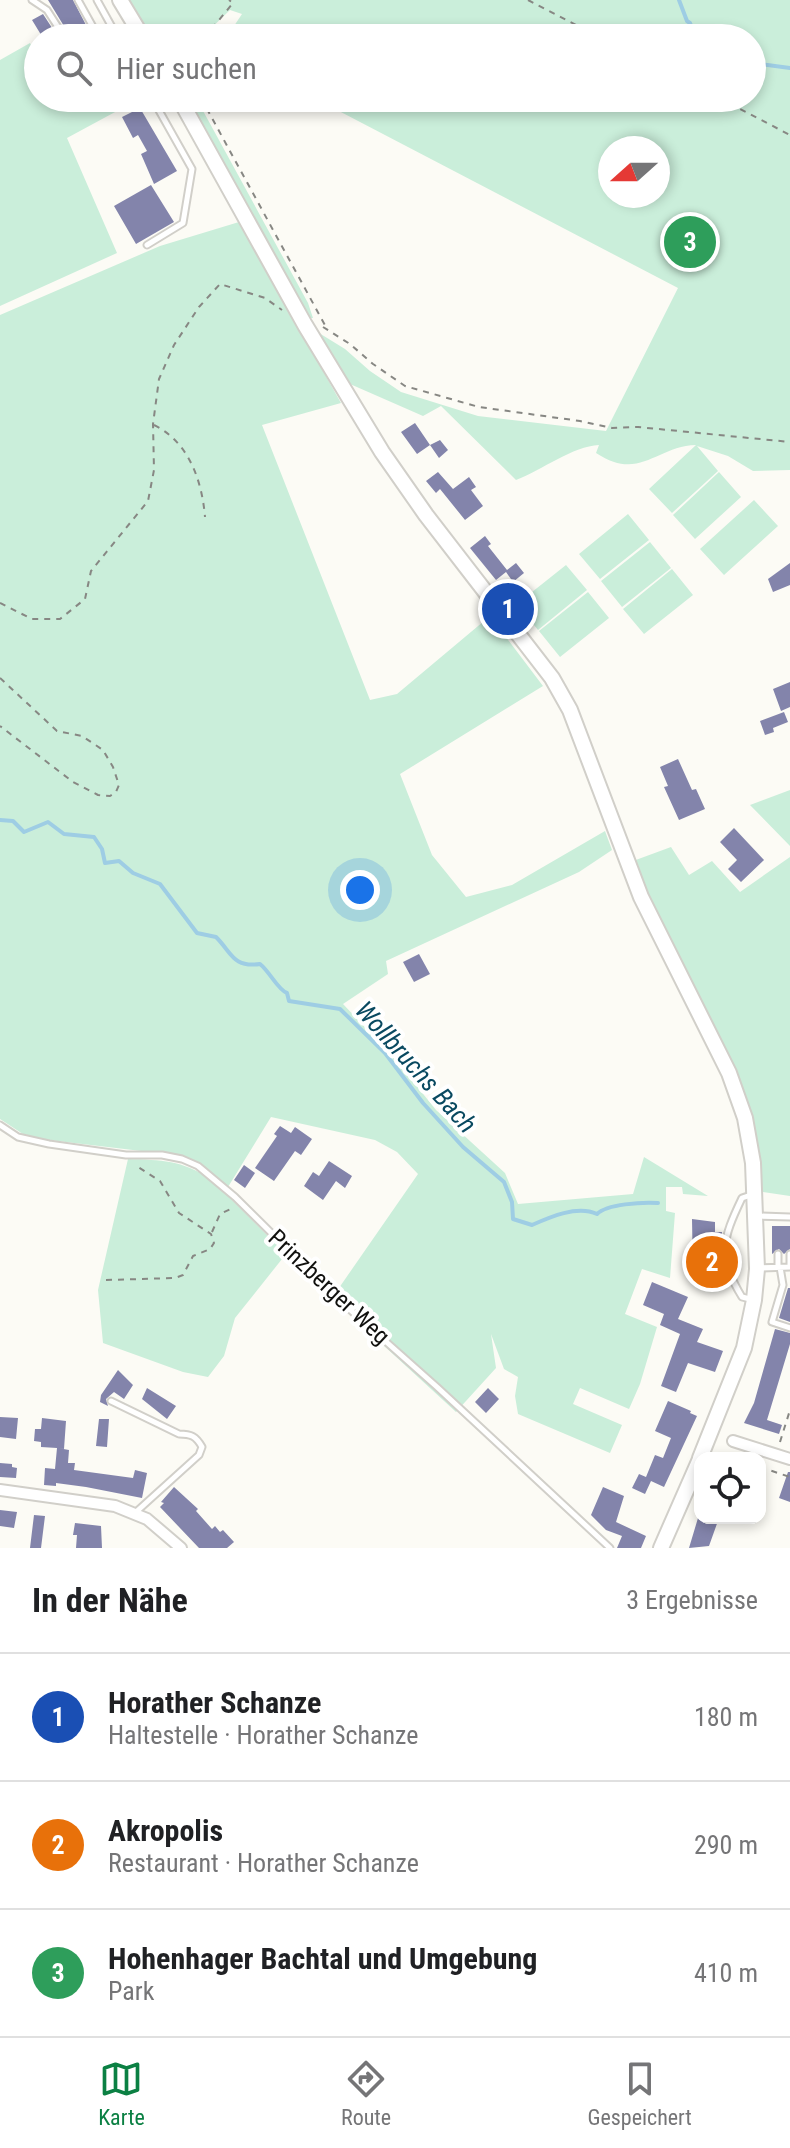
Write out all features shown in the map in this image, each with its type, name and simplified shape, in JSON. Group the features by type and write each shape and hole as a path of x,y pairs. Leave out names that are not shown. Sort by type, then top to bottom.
{"main road":[{"path":"120,0 135,24"},
{"path":"187,112 305,325 382,452 426,515 552,678 570,710 641,897 729,1073 745,1118 756,1193 757,1269 744,1348 702,1452"},
{"path":"661,1548 694,1472"}],"street":[{"path":"733,1441 790,1459"},
{"path":"0,1490 115,1506 136,1512 181,1548"}],"lane":[{"path":"32,0 47,10 56,24"},
{"path":"78,0 91,24"},
{"path":"97,0 110,24"},
{"path":"147,245 183,223 192,169 160,112"},
{"name":"Prinzberger Weg","path":"0,1125 18,1137 49,1144 182,1159 212,1177 338,1299 610,1548"},
{"path":"754,1300 742,1297 726,1271 726,1231 742,1198 756,1193"},
{"path":"757,1216 790,1217 789,1226"},
{"path":"777,1217 777,1226"},
{"path":"778,1254 783,1285 772,1322 790,1328"},
{"path":"757,1269 790,1267 790,1254"},
{"path":"111,1401 179,1434 190,1434 197,1438 202,1447 199,1455 136,1512"}],"path":[{"path":"216,24 233,3 229,0"},
{"path":"528,0 574,24"},
{"path":"209,112 327,328 405,386 479,407 612,428 638,427 790,442"},
{"path":"746,112 790,135"},
{"path":"0,603 32,619 60,619 85,599 91,571 148,501 154,470 159,379 174,345 199,307 220,284 265,298 283,311"},
{"path":"305,325 327,328"},
{"path":"155,425 173,436 197,476 205,517"},
{"path":"0,678 57,731 82,736 103,750 119,785 116,792 110,796 98,795 73,782 0,726"},
{"path":"106,1280 175,1278 183,1275 193,1256 210,1249 214,1243 211,1234 179,1213 160,1181 135,1165 126,1155"},
{"path":"211,1234 220,1214 241,1203"},
{"path":"776,1455 790,1410"},
{"path":"766,1469 790,1477"}],"green space":[{"path":"128,0 790,0 790,470 753,471 728,456 697,446 718,471 672,513 649,489 696,445 625,464 596,453 599,445 589,446 516,480 441,406 423,416 350,384 319,333 401,392 478,416 606,431 678,288 341,112 766,112 766,24 235,24 242,14 230,10 216,24 142,24"},
{"path":"24,46 24,112 115,112 67,138 117,253 0,306 0,60"},
{"path":"193,112 204,112 308,303 313,318 309,318"},
{"path":"239,222 341,403 262,425 370,700 397,694 490,616 543,686 400,774 432,855 466,897 512,885 605,831 612,850 579,872 386,961 388,974 343,1004 395,1059 436,1110 505,1173 518,1204 633,1194 644,1157 708,1196 683,1194 682,1187 666,1187 666,1211 675,1213 670,1278 642,1269 625,1314 657,1327 629,1409 580,1388 573,1404 622,1425 610,1453 518,1414 515,1396 518,1377 504,1369 491,1334 496,1368 456,1412 332,1298 418,1174 397,1152 375,1140 271,1117 228,1187 200,1164 183,1156 49,1140 23,1134 0,1119 0,315 160,246"},
{"path":"719,472 741,497 695,539 673,515"},
{"path":"754,500 778,526 724,575 700,549"},
{"path":"628,514 649,540 600,579 579,554"},
{"path":"650,542 671,568 622,607 601,581"},
{"path":"566,565 587,590 538,630 517,604"},
{"path":"672,569 693,595 644,634 623,609"},
{"path":"588,592 609,618 560,657 539,631"},
{"path":"790,790 790,846 750,805"},
{"path":"671,847 689,875 712,861 740,892 790,857 790,1196 763,1192 758,1162 633,861"},
{"path":"128,1159 171,1162 211,1179 286,1254 235,1318 224,1356 208,1377 183,1372 103,1343 98,1290"}],"building":[{"path":"48,0 73,0 85,24 63,24"},
{"path":"43,14 50,24 34,24 32,20"},
{"path":"132,112 142,112 177,171 154,184 141,154 147,151 138,135 133,138 122,117"},
{"path":"151,185 174,222 136,244 114,206"},
{"path":"415,423 430,445 417,454 401,432"},
{"path":"440,440 448,450 439,458 430,445"},
{"path":"438,472 453,489 469,477 476,487 471,490 483,506 465,520 440,489 436,493 426,481"},
{"path":"485,536 491,544 488,546 507,570 516,563 524,573 513,582 506,572 496,580 470,548"},
{"path":"790,563 790,585 773,592 768,579"},
{"path":"790,682 790,707 781,711 773,689"},
{"path":"784,712 788,722 765,735 760,721"},
{"path":"678,759 692,790 696,789 705,809 679,820 664,787 668,786 660,767"},
{"path":"734,828 764,860 741,882 728,869 737,860 720,842"},
{"path":"419,954 430,974 414,982 403,962"},
{"path":"280,1126 291,1133 295,1127 312,1139 301,1155 295,1151 274,1181 255,1168 277,1136 274,1134"},
{"path":"329,1161 352,1176 345,1188 336,1181 323,1200 304,1186 313,1172 319,1176"},
{"path":"244,1165 255,1173 245,1188 234,1180"},
{"path":"692,1219 715,1222 715,1232 722,1232 720,1249 715,1249 716,1275 705,1275 705,1279 694,1279 693,1275"},
{"path":"772,1226 790,1226 790,1249 784,1254 779,1249 772,1254"},
{"path":"652,1282 688,1297 678,1319 703,1329 697,1342 723,1351 715,1372 688,1363 676,1392 661,1386 680,1334 660,1325 664,1314 643,1305"},
{"path":"790,1288 790,1322 779,1318"},
{"path":"775,1329 790,1333 790,1344 767,1420 782,1425 779,1434 744,1423 754,1403"},
{"path":"118,1370 133,1385 124,1399 114,1392 106,1399 108,1406 100,1402 101,1395"},
{"path":"147,1388 176,1406 167,1419 142,1399"},
{"path":"488,1388 499,1399 486,1413 475,1402"},
{"path":"668,1401 697,1416 664,1487 651,1481 645,1494 632,1488 639,1474 646,1477 655,1455 663,1458 671,1438 655,1431"},
{"path":"0,1417 18,1418 16,1439 0,1437"},
{"path":"42,1418 66,1421 64,1449 58,1448 69,1450 68,1463 75,1463 74,1470 133,1478 135,1470 147,1473 142,1498 56,1483 56,1486 44,1485 45,1468 55,1469 57,1448 41,1447 41,1442 34,1441 35,1429 41,1429"},
{"path":"99,1419 109,1419 107,1447 96,1446"},
{"path":"0,1463 12,1464 17,1468 16,1478 0,1477"},
{"path":"790,1472 790,1502 779,1498"},
{"path":"174,1487 198,1509 196,1511 212,1529 215,1526 220,1532 223,1530 234,1542 227,1548 199,1548 160,1507"},
{"path":"603,1487 624,1496 616,1522 646,1536 641,1548 617,1548 622,1536 606,1530 591,1515"},
{"path":"0,1510 17,1512 14,1528 0,1526"},
{"path":"34,1515 45,1516 41,1548 30,1548"},
{"path":"75,1523 101,1526 102,1548 76,1548 77,1535 73,1535"},
{"path":"696,1524 717,1524 709,1546 689,1548"}],"waterway":[{"path":"679,0 690,24"},
{"path":"766,65 790,68"},
{"name":"Wollbruchs Bach","path":"0,820 13,821 24,832 48,822 64,834 94,837 102,849 105,863 119,861 133,873 160,884 197,933 216,937 230,954 244,964 260,964 287,993 289,1001 340,1009 385,1053 423,1103 463,1147 504,1182 512,1202 513,1219 532,1225 572,1211 597,1214 616,1206 658,1203"}],"place":[{"name":"Hohenhager Bachtal und Umgebung","path":"690,242"},
{"name":"Horather Schanze","path":"508,609"},
{"name":"Akropolis","path":"712,1262"}]}
